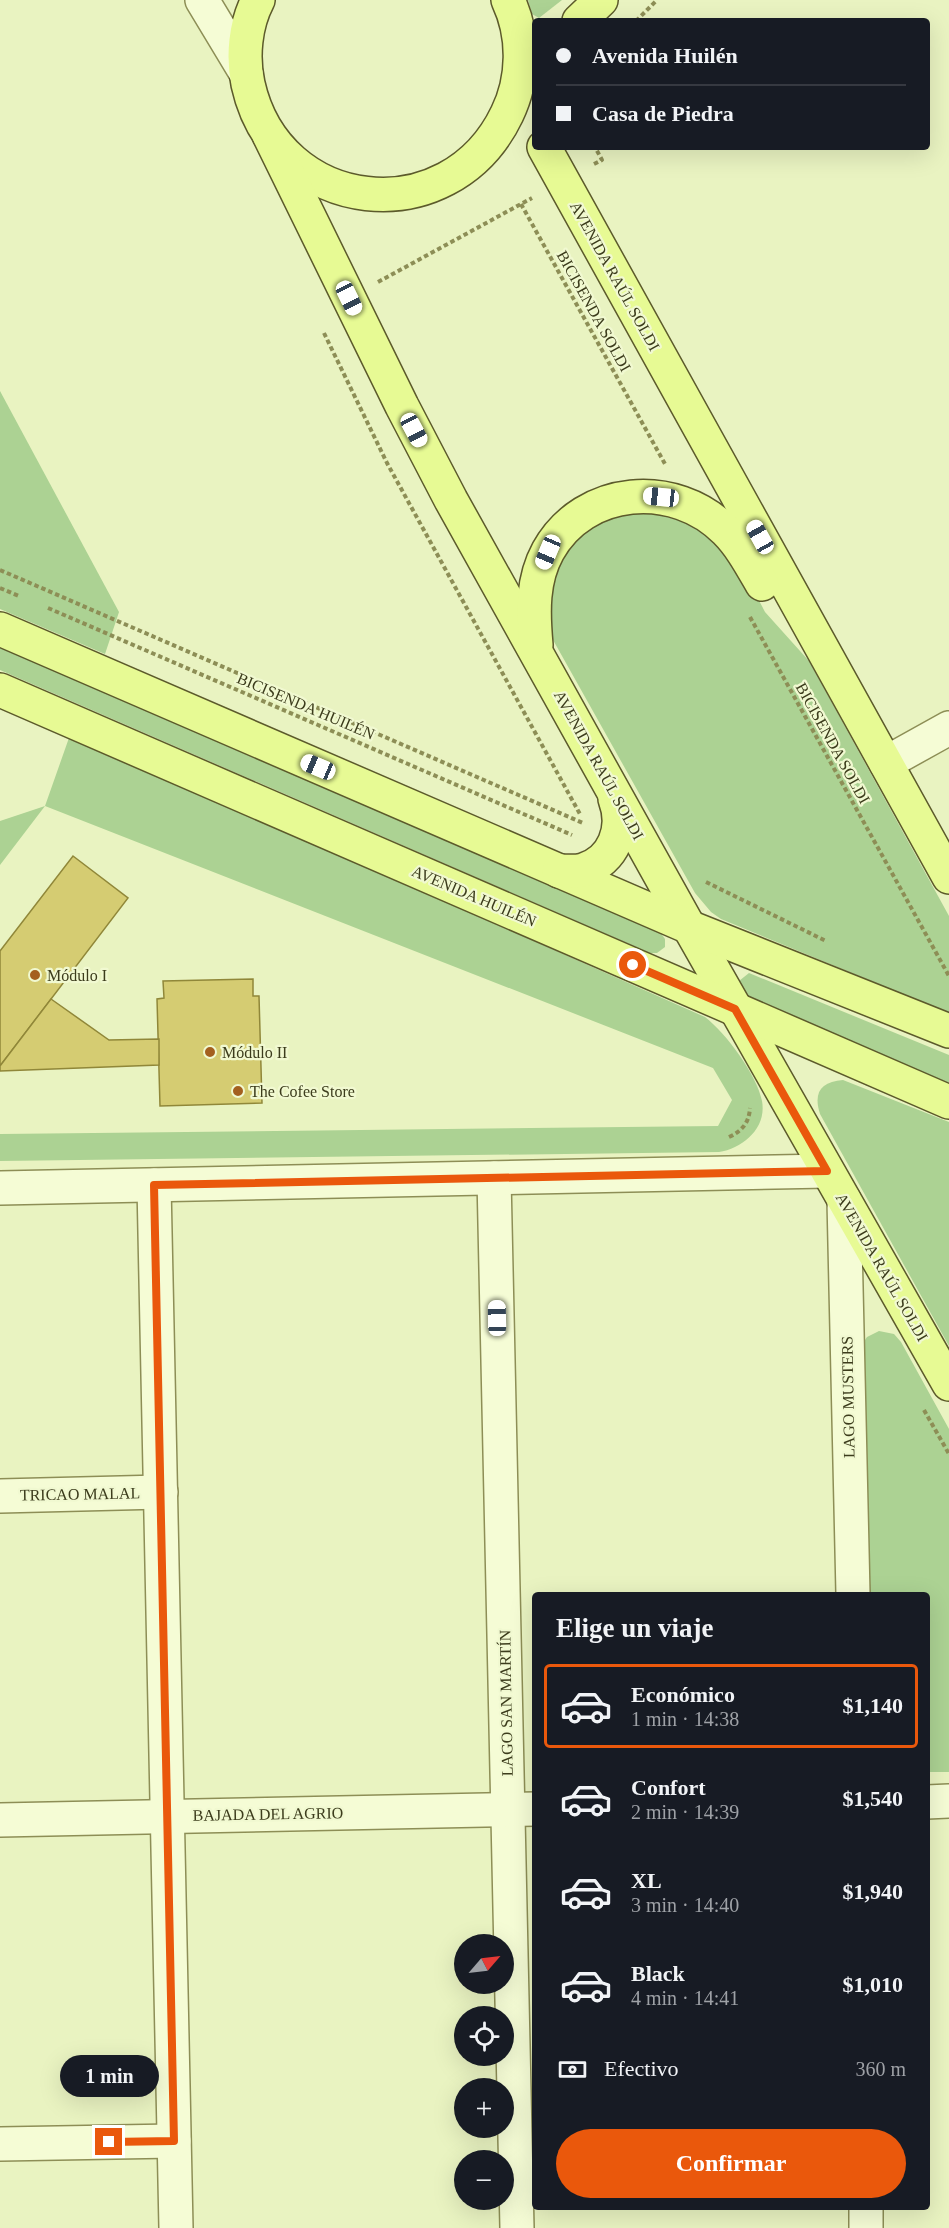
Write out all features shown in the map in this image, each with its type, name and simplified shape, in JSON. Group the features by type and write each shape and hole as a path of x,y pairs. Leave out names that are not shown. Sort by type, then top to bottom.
{"main road":[{"name":"AVENIDA RAÚL SOLDI","path":"258,0 248,27 245,50 246,73 258,116 414,430 688,927 949,1384"},
{"path":"508,0 513,10 520,45 523,80 532,116"},
{"path":"582,18 601,0"},
{"path":"269,135 300,167 336,187 377,196 398,194 438,184 457,174 473,161 500,129 523,80"},
{"name":"AVENIDA RAÚL SOLDI","path":"546,150 949,877"},
{"path":"537,654 534,625 535,586 548,552 557,537 567,525 591,508 617,499 647,496 688,505 725,530 745,554 779,611 830,662"},
{"path":"0,629 688,927 949,1031"},
{"name":"AVENIDA HUILÉN","path":"0,690 949,1102"},
{"path":"559,871 578,871 593,866 607,856 612,849 619,831 620,814 609,784"}],"street":[{"path":"202,0 246,73"},
{"path":"886,763 949,728"},
{"path":"0,1188 827,1171"},
{"name":"LAGO SAN MARTÍN","path":"494,1178 522,1810 517,2228"},
{"path":"154,1185 176,2228"},
{"name":"LAGO MUSTERS","path":"844,1200 853,1592"},
{"name":"TRICAO MALAL","path":"0,1496 161,1492"},
{"path":"930,1802 949,1801"},
{"name":"BAJADA DEL AGRIO","path":"0,1820 522,1810"},
{"path":"0,2144 174,2141"},
{"path":"866,2210 866,2228"}],"path":[{"path":"639,18 657,0"},
{"path":"369,287 539,195"},
{"name":"BICISENDA SOLDI","path":"521,204 670,472"},
{"path":"0,570 585,824"},
{"path":"0,588 20,596"},
{"name":"BICISENDA HUILÉN","path":"40,605 578,837"},
{"name":"BICISENDA SOLDI","path":"748,614 949,976"},
{"path":"705,881 832,944"}],"green space":[{"path":"528,0 562,0 539,18 532,14"},
{"path":"0,391 119,612 105,654 0,609"},
{"path":"624,506 696,521 746,576 765,612 809,661 949,916 949,1013 721,919 711,912 695,893 548,631 543,617 559,548"},
{"path":"0,646 660,932 665,939 665,947 657,953 650,953 0,670"},
{"path":"70,735 705,1017 731,1044 754,1079 762,1101 761,1120 757,1128 744,1141 719,1152 0,1161 0,1134 718,1126 732,1100 713,1068 45,806"},
{"path":"45,806 0,865 0,821"},
{"path":"749,973 949,1055 949,1083 744,997 738,985 739,981"},
{"path":"843,1080 949,1122 949,1346 820,1114 818,1094 829,1083"},
{"path":"879,1331 894,1334 901,1342 949,1429 949,1772 930,1772 930,1592 868,1592 863,1343 867,1337"}],"building":[{"name":"Módulo I","path":"73,856 128,898 0,1066 0,951"},
{"name":"Módulo II","path":"253,979 253,996 259,996 262,1103 160,1106 157,999 164,998 163,981"},
{"path":"51,999 109,1040 159,1039 159,1065 0,1071 0,1066"}],"place":[{"name":"Módulo I","path":"35,975"},
{"name":"Módulo II","path":"210,1052"},
{"name":"The Cofee Store","path":"238,1091"}],"route":[{"path":"109,2142 174,2141 154,1185 827,1171 735,1009 633,965"}]}
